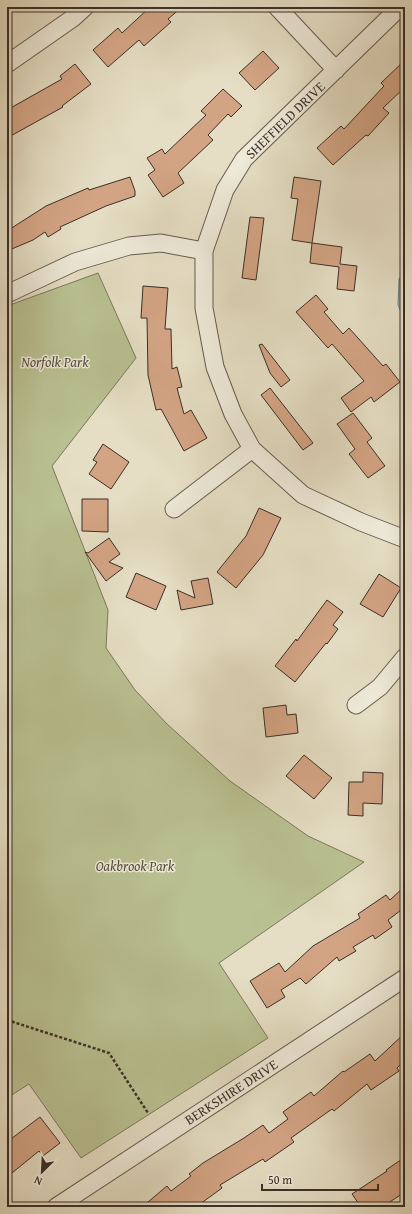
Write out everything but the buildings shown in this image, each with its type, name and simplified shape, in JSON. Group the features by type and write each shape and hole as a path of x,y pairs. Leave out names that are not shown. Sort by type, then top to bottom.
{"street":[{"path":"7,64 73,18 84,7"},
{"path":"277,7 336,70"},
{"name":"SHEFFIELD DRIVE","path":"400,7 244,159 224,190 204,251 204,308 215,367 233,414 252,449 303,495 361,522 405,539"},
{"path":"7,294 75,262 129,246 161,243 204,251"},
{"path":"174,510 252,449"},
{"path":"356,705 380,687 405,657"},
{"name":"BERKSHIRE DRIVE","path":"56,1207 405,978"}],"path":[{"path":"7,1020 109,1053 148,1113"}],"green space":[{"name":"Oakbrook Park","path":"98,273 136,358 52,466 108,610 106,648 135,690 167,724 230,781 308,836 364,862 219,963 268,1038 81,1158 29,1084 7,1098 7,306"}],"water":[{"path":"405,269 405,321 398,305 399,279"}],"park label":[{"name":"Norfolk Park","path":"55,362"}]}
